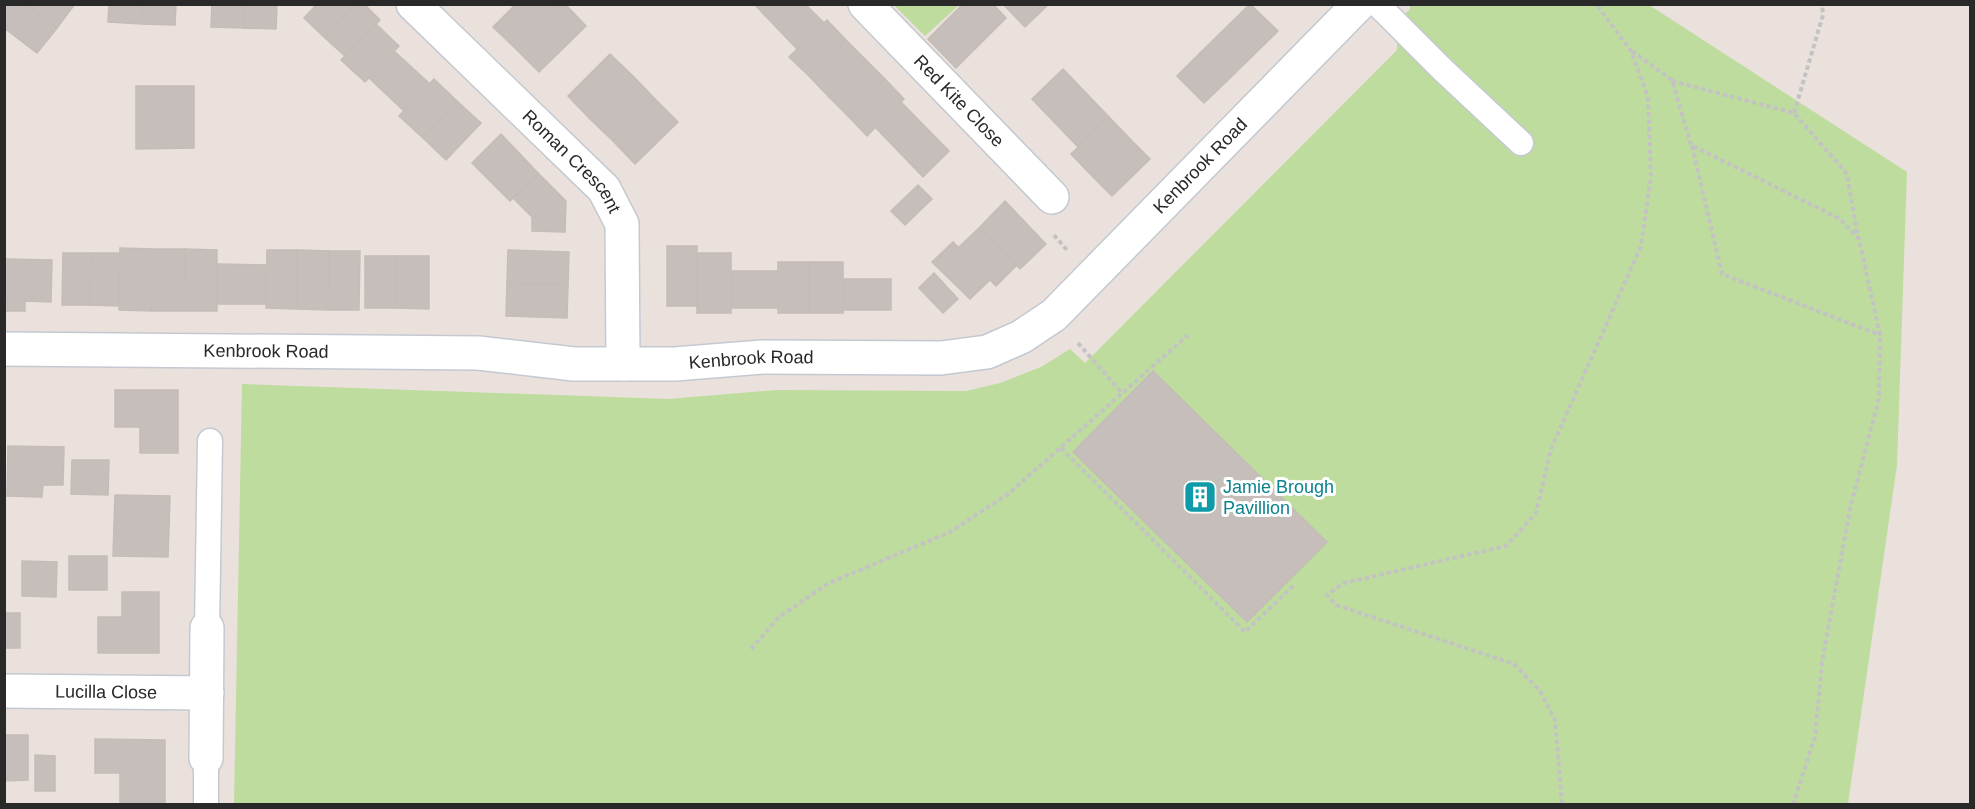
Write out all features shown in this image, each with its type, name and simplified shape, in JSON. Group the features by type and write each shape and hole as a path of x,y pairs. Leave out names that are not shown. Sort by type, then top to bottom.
{"street":[{"name":"Roman Crescent","path":"412,4 604,189 622,224 623,364"},
{"name":"Red Kite Close","path":"865,4 1052,196"},
{"name":"Kenbrook Road","path":"4,348 478,353 574,364 675,364 762,357 941,358 987,352 1021,338 1054,315 1359,4"},
{"path":"206,758 207,628"},
{"name":"Lucilla Close","path":"4,692 207,693"}],"lane":[{"path":"1377,4 1521,143"},
{"path":"207,628 210,441"},
{"path":"206,758 206,804"}],"path":[{"path":"1562,804 1555,720 1540,691 1514,664 1336,605 1328,595 1344,583 1506,546 1536,513 1551,449 1641,246 1651,176 1648,97 1631,51 1596,4"},
{"path":"1794,113 1823,15 1822,4"},
{"path":"1631,51 1672,81 1794,113 1847,174 1880,335 1879,398 1850,510 1822,662 1815,738 1793,804"},
{"path":"1672,81 1691,145 1722,274 1880,335"},
{"path":"1691,145 1840,219 1859,239"},
{"path":"1052,196 1042,221 1091,277"},
{"path":"1054,315 1122,393"},
{"path":"751,649 779,617 829,583 950,532 1008,494 1188,335"},
{"path":"1060,448 1245,632 1293,586"}],"green space":[{"path":"894,5 959,5 925,36"},
{"path":"1410,5 1649,5 1907,172 1897,465 1848,804 234,804 242,384 668,399 777,390 966,391 1000,383 1041,367 1070,349 1085,363 1397,50 1397,39 1388,31 1410,9"}],"building":[{"path":"4,4 27,4 57,28 37,53 4,28"},
{"path":"27,4 75,4 57,28"},
{"path":"109,4 142,4 142,24 108,22"},
{"path":"142,4 176,4 175,25 142,24"},
{"path":"212,4 244,4 244,28 211,27"},
{"path":"244,4 277,4 276,29 244,28"},
{"path":"317,4 356,4 325,38 304,18"},
{"path":"356,4 364,4 380,20 345,56 325,38"},
{"path":"516,4 561,4 516,49 493,27"},
{"path":"561,4 565,4 586,26 539,72 516,49"},
{"path":"754,4 805,4 824,23 797,49"},
{"path":"963,4 993,4 1006,18 956,68 928,39"},
{"path":"1003,4 1047,4 1048,5 1025,27"},
{"path":"1250,4 1278,31 1227,81 1200,53"},
{"path":"827,20 846,40 809,76 789,57"},
{"path":"376,24 399,46 365,82 341,60"},
{"path":"846,40 866,60 828,96 809,76"},
{"path":"394,51 430,84 404,111 369,78"},
{"path":"1200,53 1227,81 1204,103 1177,76"},
{"path":"610,54 633,76 590,119 568,96"},
{"path":"866,60 885,79 848,116 828,96"},
{"path":"1063,69 1109,117 1078,147 1032,99"},
{"path":"633,76 655,99 613,141 590,119"},
{"path":"434,79 457,101 423,138 399,116"},
{"path":"885,79 904,99 867,136 848,116"},
{"path":"136,86 194,86 194,117 136,117"},
{"path":"655,99 678,122 635,164 613,141"},
{"path":"457,101 481,123 446,160 423,138"},
{"path":"901,102 949,151 923,177 875,127"},
{"path":"136,117 194,117 194,148 136,149"},
{"path":"1109,117 1131,140 1093,177 1071,154"},
{"path":"501,134 538,173 510,201 472,163"},
{"path":"1131,140 1150,159 1112,196 1093,177"},
{"path":"538,173 566,201 565,232 532,231 532,217 513,198"},
{"path":"918,185 932,199 905,225 891,211"},
{"path":"1005,201 1046,244 1020,269 979,228"},
{"path":"979,228 1016,266 996,286 958,248"},
{"path":"953,242 990,280 970,299 932,262"},
{"path":"667,246 697,246 697,306 667,306"},
{"path":"120,248 152,249 152,311 119,310"},
{"path":"152,249 185,249 184,311 152,311"},
{"path":"185,249 217,250 217,311 184,311"},
{"path":"267,250 297,250 297,309 266,308"},
{"path":"297,250 329,251 328,310 297,309"},
{"path":"508,250 569,252 568,285 507,283"},
{"path":"329,251 360,251 359,310 328,310"},
{"path":"63,253 91,253 90,305 62,305"},
{"path":"91,253 120,253 119,306 90,305"},
{"path":"697,253 731,253 731,313 697,313"},
{"path":"365,256 397,256 396,308 365,308"},
{"path":"397,256 429,256 429,309 396,308"},
{"path":"4,259 52,260 51,302 25,301 25,311 7,311 7,301 4,301"},
{"path":"778,262 809,262 809,313 778,313"},
{"path":"809,262 843,262 843,313 809,313"},
{"path":"217,264 266,265 266,304 217,304"},
{"path":"731,271 778,271 778,308 731,308"},
{"path":"934,273 958,299 943,313 919,288"},
{"path":"843,279 891,279 891,310 843,310"},
{"path":"507,283 568,285 567,318 506,316"},
{"name":"Jamie Brough Pavillion","path":"1153,371 1327,542 1247,622 1073,452"},
{"path":"115,390 178,390 178,453 140,453 140,427 115,427"},
{"path":"8,446 64,447 63,485 43,485 42,497 7,496"},
{"path":"72,460 109,460 108,495 71,494"},
{"path":"115,495 170,496 168,557 113,556"},
{"path":"69,556 107,556 107,590 69,590"},
{"path":"22,561 57,562 56,597 22,596"},
{"path":"122,592 159,592 159,653 98,653 98,617 122,617"},
{"path":"4,613 20,613 20,648 4,648"},
{"path":"4,735 28,735 28,780 4,781"},
{"path":"95,739 165,740 165,804 120,804 120,773 95,773"},
{"path":"35,755 55,756 55,791 35,791"}],"place":[{"name":"Jamie Brough Pavillion","path":"1200,497"}]}
